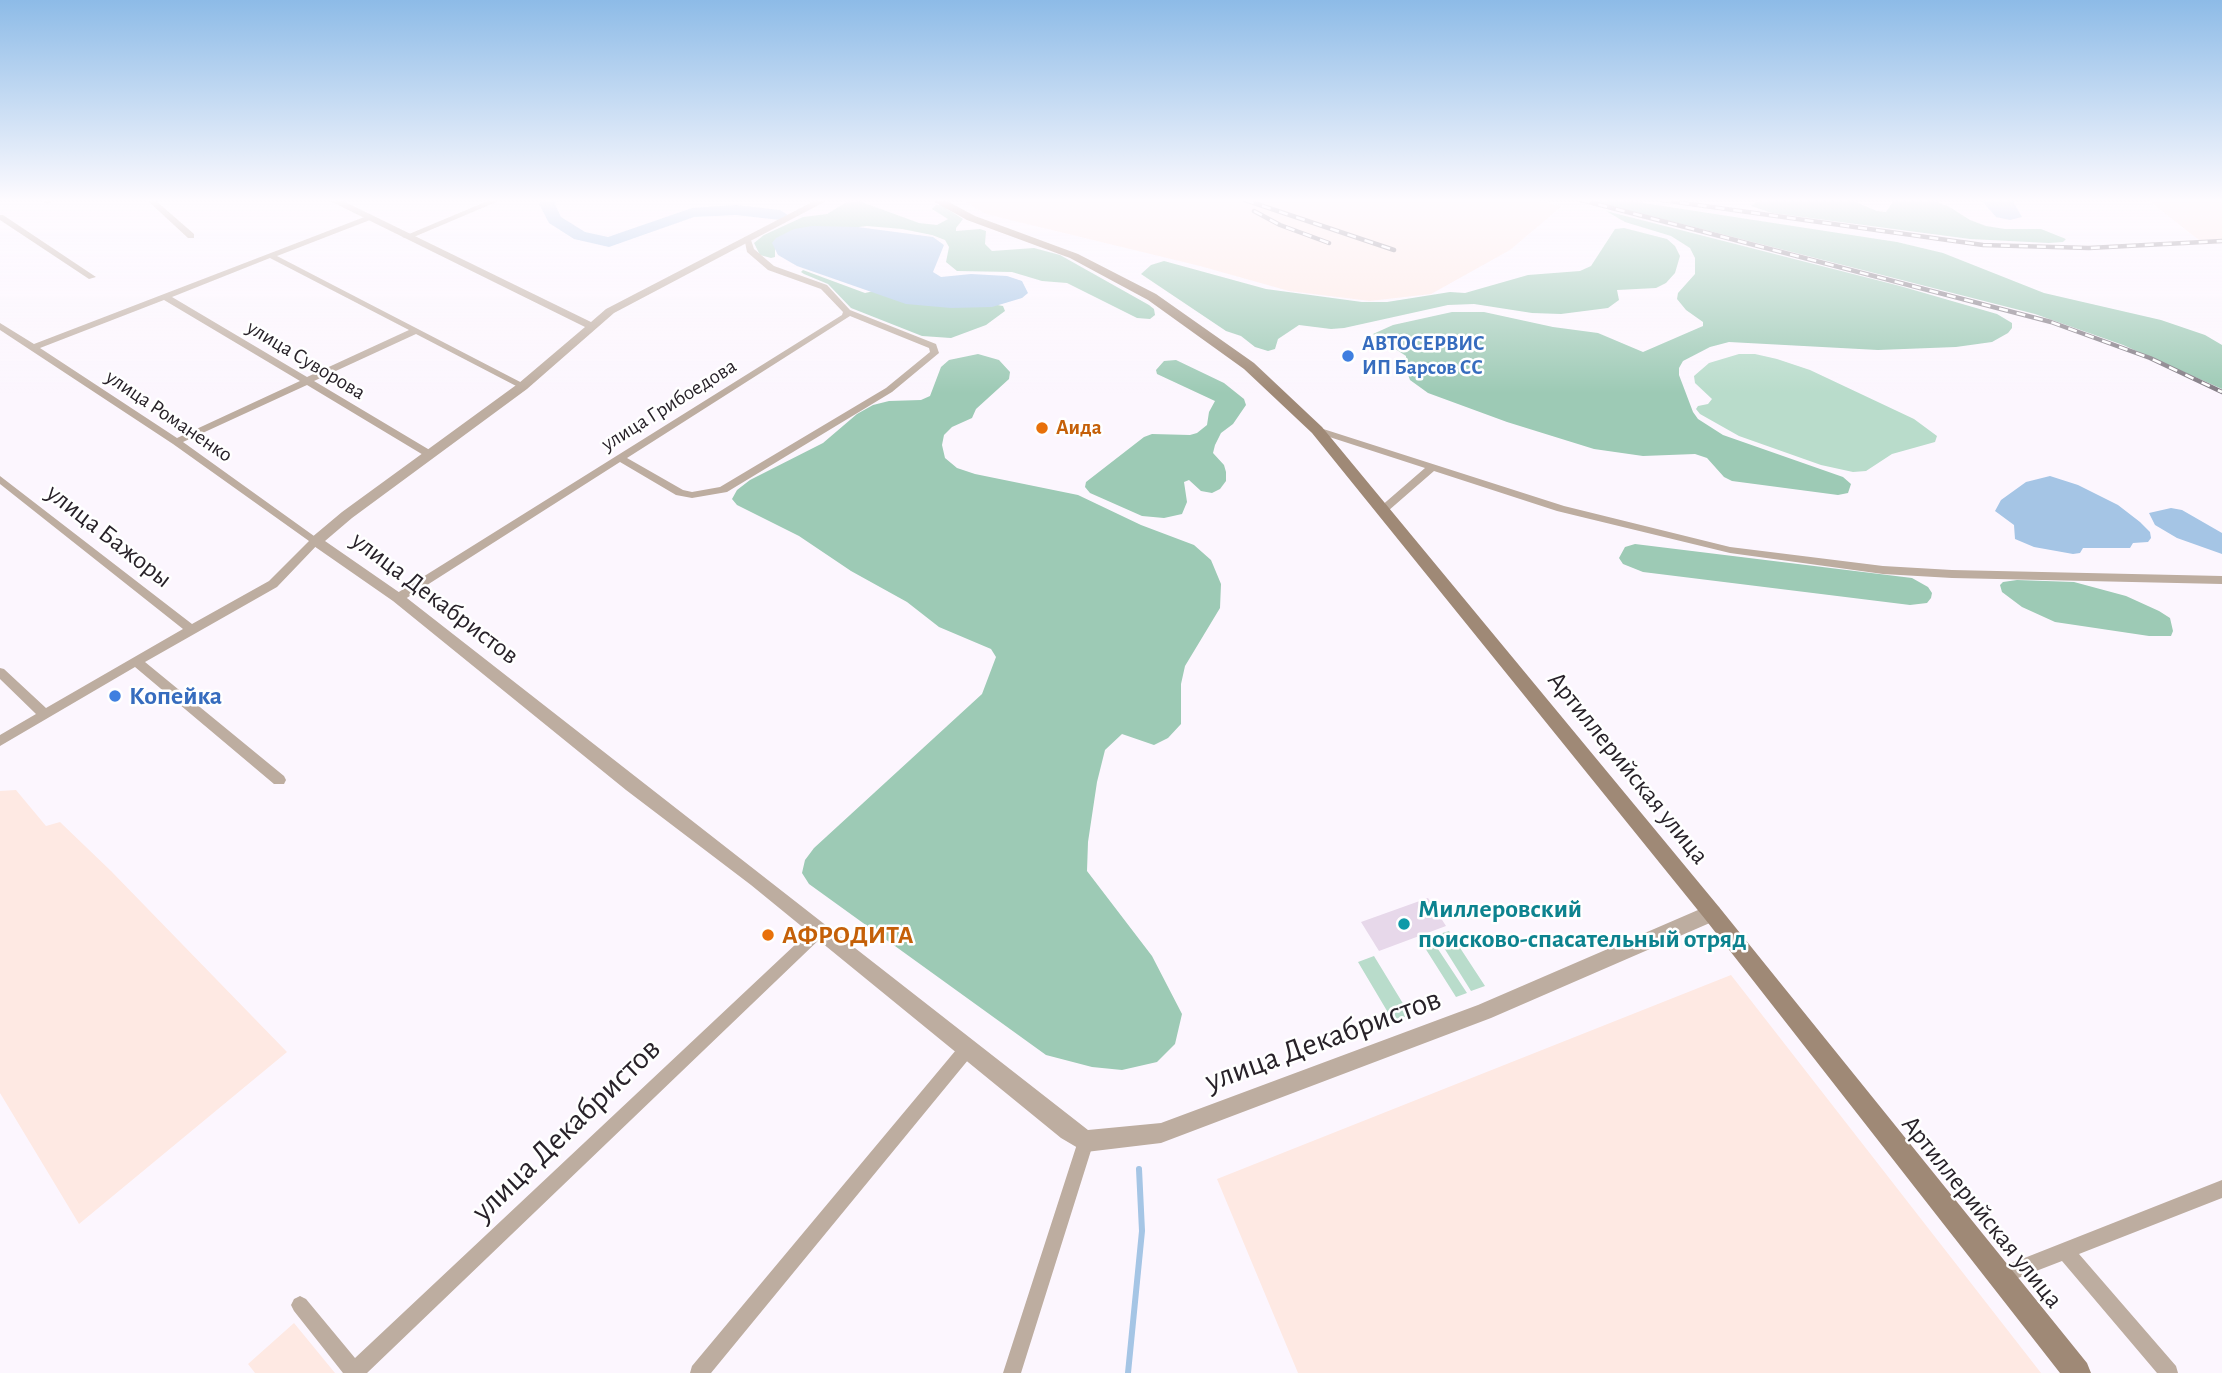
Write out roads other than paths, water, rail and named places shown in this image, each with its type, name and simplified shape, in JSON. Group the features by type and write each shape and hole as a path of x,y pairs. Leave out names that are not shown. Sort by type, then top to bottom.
{"main road":[{"name":"Артиллерийская улица","path":"1089,264 1152,298 1212,338 1249,366 1317,430 1712,913 2077,1373"}],"street":[{"path":"72,264 92,277"},
{"path":"32,348 251,264"},
{"path":"287,264 523,386"},
{"path":"462,264 591,326"},
{"path":"0,741 191,629 274,584 346,514 523,386 591,326 633,297 698,264"},
{"path":"620,458 680,493 692,495 723,489 889,390 931,357 936,349 847,312 824,287 766,264"},
{"name":"улица Суворова","path":"166,297 429,454"},
{"name":"улица Грибоедова","path":"398,598 838,323 847,312"},
{"name":"улица Романенко","path":"0,326 176,442 316,541"},
{"path":"176,442 415,331"},
{"name":"Артиллерийская улица","path":"1317,430 1561,509 1730,550 1883,570 1984,576 2222,580"},
{"path":"1384,509 1433,467"},
{"name":"улица Бажоры","path":"0,479 191,629"},
{"name":"улица Декабристов","path":"316,541 398,598 1069,1131 1086,1141 1161,1133 1507,1003 1712,913"},
{"path":"136,661 279,780"},
{"path":"0,672 44,714"},
{"name":"улица Декабристов","path":"354,1373 819,931"},
{"path":"699,1373 967,1049"},
{"path":"1012,1373 1086,1141"},
{"path":"1999,1276 2222,1189"},
{"path":"2064,1250 2169,1373"},
{"path":"300,1305 354,1373"}],"water":[{"path":"794,264 936,264 933,272 941,277 971,274 1007,276 1022,281 1028,293 1022,298 992,307 951,308 906,304"},
{"path":"2050,476 2078,485 2118,505 2150,532 2151,538 2148,542 2133,543 2130,548 2083,548 2080,553 2073,554 2034,547 2015,539 2014,525 1995,511 2001,500 2026,482"},
{"path":"2171,508 2182,510 2222,533 2222,554 2177,538 2155,525 2149,513"}],"waterway":[{"path":"1128,1373 1142,1231 1139,1169"}],"railway":[{"path":"1828,264 2051,322 2150,358 2222,392"}],"place":[{"name":"АВТОСЕРВИС ИП Барсов СС","path":"1348,356"},
{"name":"Аида","path":"1042,428"},
{"name":"Копейка","path":"115,696"},
{"name":"Миллеровский поисково-спасательный отряд","path":"1404,924"},
{"name":"АФРОДИТА","path":"768,935"}]}
